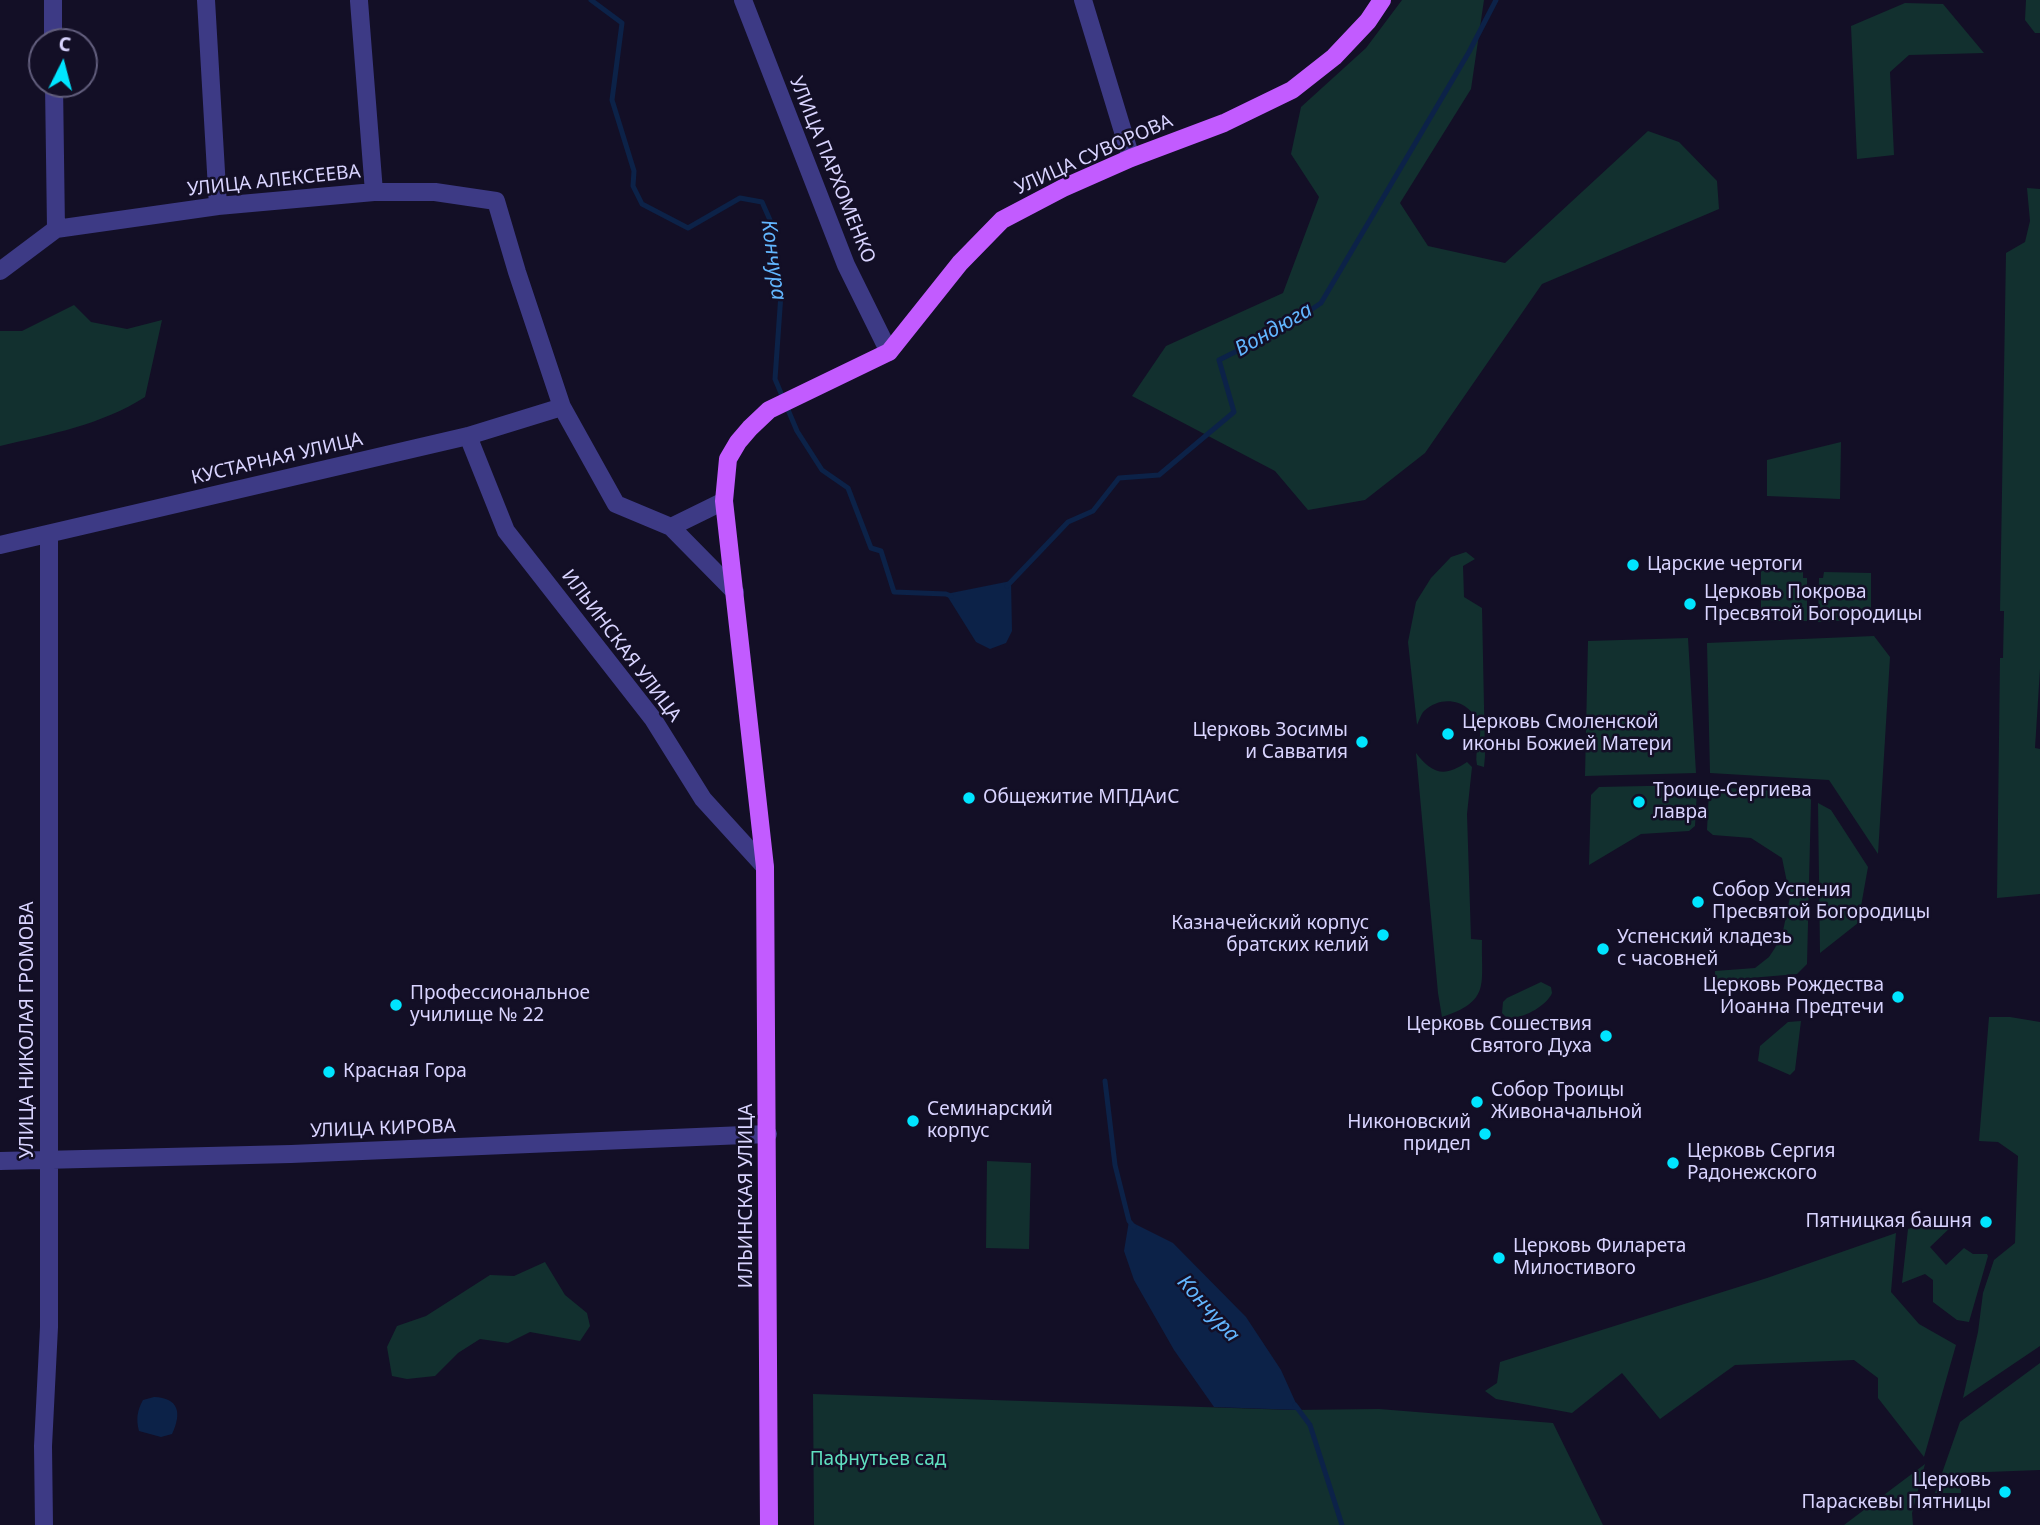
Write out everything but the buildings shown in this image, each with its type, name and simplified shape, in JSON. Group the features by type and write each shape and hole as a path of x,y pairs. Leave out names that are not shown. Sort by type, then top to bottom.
{"main road":[{"name":"УЛИЦА СУВОРОВА","path":"806,394 889,352 960,263 1002,219 1130,158 1224,123 1292,90 1334,57 1368,21 1382,0"},
{"name":"ИЛЬИНСКАЯ УЛИЦА","path":"769,1525 765,867 724,500 728,459 737,442 769,410 806,394"}],"street":[{"path":"53,0 54,28"},
{"path":"206,0 218,206"},
{"name":"УЛИЦА ПАРХОМЕНКО","path":"743,0 846,265 889,352"},
{"path":"1083,0 1130,158"},
{"path":"359,1 374,192"},
{"path":"0,271 56,229 54,98"},
{"name":"УЛИЦА АЛЕКСЕЕВА","path":"56,229 218,206 374,192 435,192 496,201 562,407"},
{"path":"562,407 616,504 671,527 735,592"},
{"name":"КУСТАРНАЯ УЛИЦА","path":"0,545 468,436 562,407"},
{"name":"ИЛЬИНСКАЯ УЛИЦА","path":"468,436 506,531 653,719 703,799 765,867"},
{"path":"671,527 724,500"},
{"name":"УЛИЦА НИКОЛАЯ ГРОМОВА","path":"44,1525 49,1160 49,534"},
{"name":"УЛИЦА КИРОВА","path":"0,1161 291,1154 768,1134"}],"green space":[{"path":"1402,0 1484,0 1471,89 1400,203 1428,246 1505,263 1648,131 1679,142 1717,181 1719,209 1542,284 1425,453 1365,500 1308,510 1275,471 1132,396 1166,346 1283,293 1319,197 1291,154 1301,107 1366,48"},
{"path":"2026,0 2040,0 2040,33 2035,33 2025,20"},
{"path":"1905,3 1943,4 1984,53 1909,55 1890,72 1894,155 1857,159 1851,26"},
{"path":"2027,188 2040,189 2040,669 2035,748 2040,749 2040,894 1997,898 2000,658 2003,658 2004,611 2000,611 2006,253 2025,242 2030,221"},
{"path":"74,305 91,322 127,329 162,320 145,397 93,422 0,446 0,331 22,331"},
{"path":"1841,442 1840,499 1767,496 1767,460"},
{"path":"1466,552 1475,559 1463,566 1464,597 1482,608 1484,767 1477,765 1476,760 1480,728 1477,719 1465,706 1449,701 1432,705 1423,712 1417,725 1408,642 1416,602 1431,578 1451,557"},
{"path":"1761,571 1803,572 1803,578 1807,578 1807,621 1761,621"},
{"path":"1824,572 1871,573 1871,619 1818,622 1819,578 1823,578"},
{"path":"1874,636 1890,657 1878,854 1829,780 1710,773 1707,643"},
{"path":"1688,638 1696,773 1585,776 1588,641"},
{"path":"1416,753 1428,766 1440,771 1452,770 1467,762 1472,767 1467,814 1471,939 1482,940 1482,980 1476,997 1469,1005 1442,1017 1438,993"},
{"path":"1693,785 1697,790 1695,826 1689,831 1641,834 1589,865 1591,795 1599,787"},
{"path":"1713,787 1806,793 1811,800 1807,964 1797,974 1715,981 1715,971 1755,968 1769,957 1783,931 1790,897 1782,858 1751,838 1713,835 1707,830 1709,791"},
{"path":"1818,803 1831,810 1868,867 1858,923 1820,953"},
{"path":"1541,982 1551,987 1552,993 1545,1003 1518,1017 1506,1017 1502,1013 1503,1002 1507,998"},
{"path":"1989,1017 2040,1022 2040,1346 1963,1398 1978,1332 1983,1293 1994,1260 2015,1243 2018,1156 1998,1142 1979,1141"},
{"path":"1801,1021 1795,1070 1790,1075 1758,1061 1760,1046 1788,1022"},
{"path":"987,1161 1031,1163 1029,1249 986,1248"},
{"path":"1952,1216 1953,1225 1930,1247 1946,1265 1964,1248 1973,1254 1988,1256 1969,1322 1957,1320 1933,1302 1933,1280 1925,1274 1902,1283 1908,1229"},
{"path":"1896,1233 1891,1292 1919,1324 1956,1345 1924,1457 1878,1398 1878,1378 1854,1360 1735,1365 1660,1419 1622,1373 1572,1413 1496,1399 1485,1391 1497,1383 1500,1362 1767,1278"},
{"path":"545,1262 565,1295 587,1313 590,1326 580,1341 530,1332 508,1343 480,1339 458,1353 435,1376 407,1379 392,1376 387,1347 397,1326 426,1316 490,1275 514,1276"},
{"path":"2040,1363 2040,1470 1961,1473 1961,1493 1935,1493 1960,1422"},
{"name":"Пафнутьев сад","path":"813,1394 1292,1410 1379,1409 1553,1423 1603,1525 814,1525"},
{"path":"1925,1464 1912,1513 1913,1525 1844,1525"}],"water":[{"path":"1011,581 1012,631 1006,643 990,649 976,642 946,594"},
{"path":"1129,1221 1173,1243 1246,1317 1281,1370 1299,1410 1214,1407 1174,1350 1134,1280 1124,1251"},
{"path":"154,1397 169,1400 176,1408 177,1420 172,1434 161,1437 139,1431 138,1415 141,1404 143,1400"}],"waterway":[{"name":"Кончура","path":"591,0 622,23 612,100 634,171 633,186 642,204 688,228 740,198 762,202 770,220 766,238 781,294 775,379 797,431 822,470 848,488 871,548 881,551 894,592 951,596"},
{"name":"Вондюга","path":"1007,586 1068,522 1093,511 1119,478 1159,475 1234,412 1219,360 1287,326 1321,303 1469,52 1496,0"},
{"name":"Кончура","path":"1105,1081 1115,1165 1129,1221 1134,1227"},
{"name":"Кончура","path":"1295,1405 1310,1425 1342,1525"}],"place":[{"name":"Царские чертоги","path":"1633,565"},
{"name":"Церковь Покрова Пресвятой Богородицы","path":"1690,604"},
{"name":"Церковь Смоленской иконы Божией Матери","path":"1448,734"},
{"name":"Церковь Зосимы и Савватия","path":"1362,742"},
{"name":"Общежитие МПДАиС","path":"969,798"},
{"name":"Троице-Сергиева лавра","path":"1639,802"},
{"name":"Собор Успения Пресвятой Богородицы","path":"1698,902"},
{"name":"Казначейский корпус братских келий","path":"1383,935"},
{"name":"Успенский кладезь с часовней","path":"1603,949"},
{"name":"Церковь Рождества Иоанна Предтечи","path":"1898,997"},
{"name":"Профессиональное училище № 22","path":"396,1005"},
{"name":"Церковь Сошествия Святого Духа","path":"1606,1036"},
{"name":"Красная Гора","path":"329,1072"},
{"name":"Собор Троицы Живоначальной","path":"1477,1102"},
{"name":"Семинарский корпус","path":"913,1121"},
{"name":"Никоновский придел","path":"1485,1134"},
{"name":"Церковь Сергия Радонежского","path":"1673,1163"},
{"name":"Пятницкая башня","path":"1986,1222"},
{"name":"Церковь Филарета Милостивого","path":"1499,1258"},
{"name":"Церковь Параскевы Пятницы","path":"2005,1492"}]}
